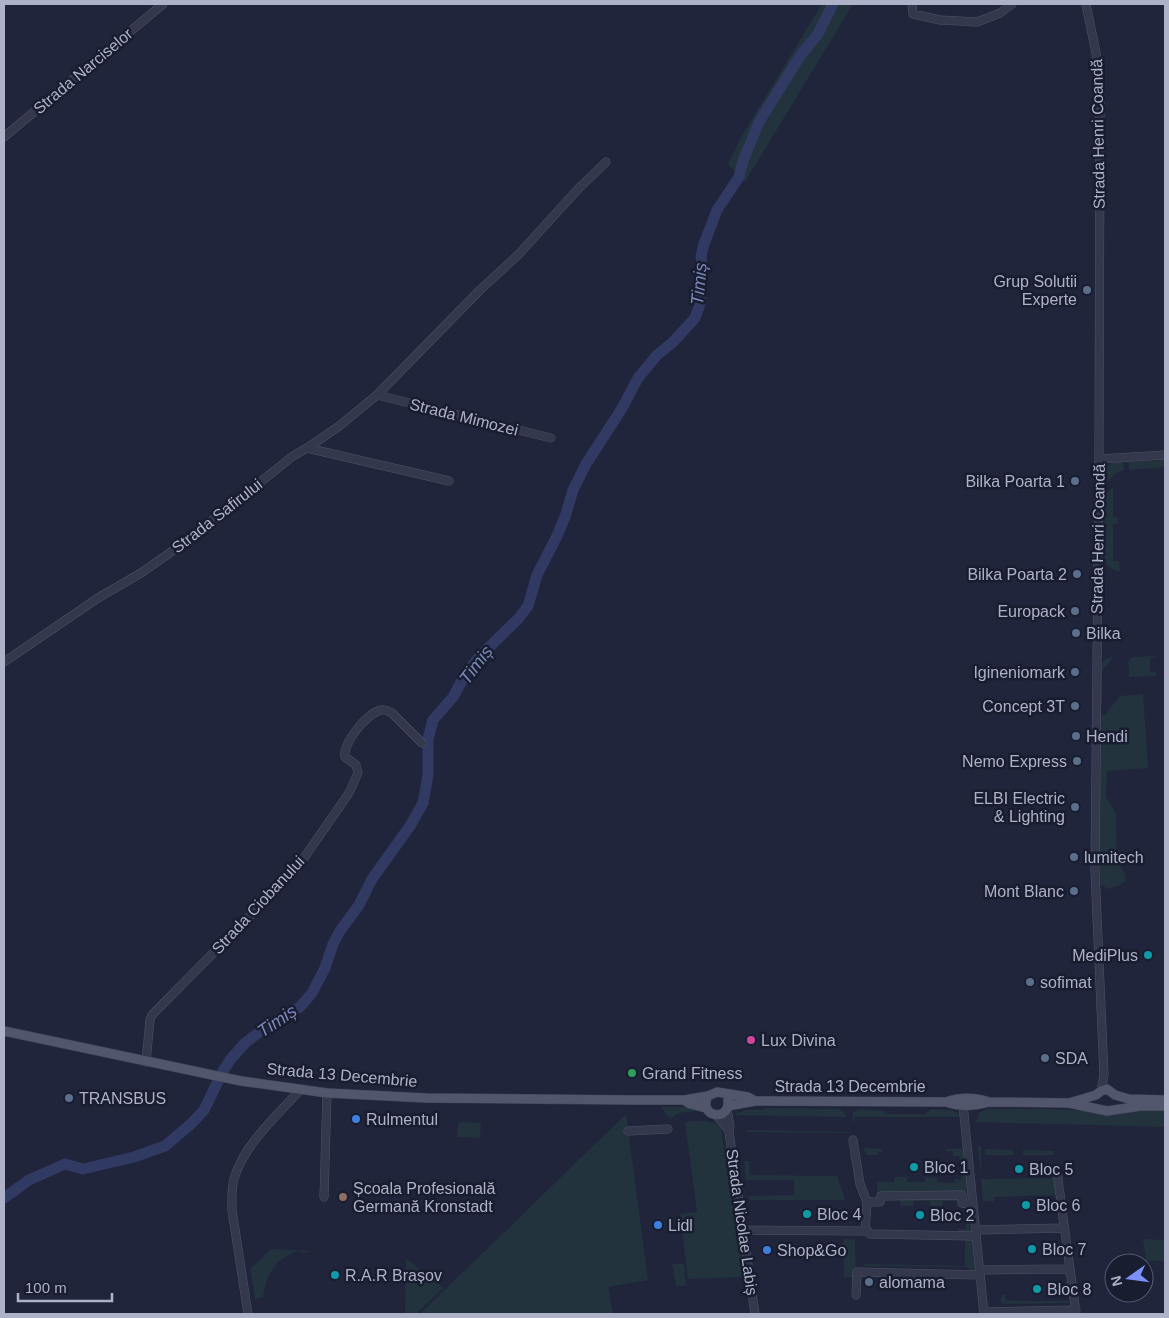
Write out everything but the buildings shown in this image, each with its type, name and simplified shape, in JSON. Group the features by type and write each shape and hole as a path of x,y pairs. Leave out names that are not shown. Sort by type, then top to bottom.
{"main road":[{"name":"Strada 13 Decembrie","path":"4,1031 241,1081 327,1093 478,1099 684,1100 708,1096 715,1092 748,1097 755,1101"},
{"name":"Strada 13 Decembrie","path":"1069,1103 1106,1093 1129,1099 1165,1100"},
{"path":"1100,1109 1096,1103 1106,1093 1116,1103 1110,1110"},
{"path":"723,1094 727,1099 728,1107"},
{"path":"706,1108 708,1096"},
{"name":"Strada 13 Decembrie","path":"946,1102 956,1098 963,1098 989,1102 1069,1103 1110,1110 1142,1106 1165,1106"},
{"name":"Strada 13 Decembrie","path":"684,1100 690,1104 706,1108 709,1112 716,1115 724,1113 728,1107 755,1101 946,1102 954,1105 978,1105 989,1102"}],"street":[{"name":"Strada Narciselor","path":"4,137 163,4"},
{"path":"912,4 913,14 940,20 977,22 1000,13 1012,4"},
{"name":"Strada Henri Coandă","path":"1086,4 1098,63 1099,91 1099,459 1094,871 1106,1093"},
{"name":"Strada Safirului","path":"4,662 98,598 141,573 181,545 286,462 338,427 377,396 480,290 518,255 579,188 606,162"},
{"name":"Strada Mimozei","path":"377,396 550,438"},
{"path":"307,448 449,481"},
{"path":"1099,459 1165,455"},
{"name":"Strada Ciobanului","path":"146,1062 152,1015 297,868 349,793 358,773 356,765 345,757 344,751 356,729 372,714 379,710 386,710 422,743"},
{"path":"248,1314 232,1210 231,1194 234,1179 240,1163 251,1146 301,1090"},
{"path":"324,1197 327,1093"},
{"path":"963,1105 984,1313 1076,1312 1057,1172"},
{"name":"Strada Nicolae Labiș","path":"728,1107 729,1130 755,1314"},
{"name":"Strada Nicolae Labiș","path":"716,1115 729,1130"},
{"path":"628,1131 668,1129"},
{"path":"853,1140 860,1184 867,1202 865,1231"},
{"path":"867,1202 880,1202 881,1196 962,1195 962,1204 968,1204"},
{"path":"743,1230 868,1231 870,1234 877,1234 976,1233 1064,1228"},
{"path":"856,1295 857,1272 980,1273 1070,1269"}],"shaded area":[{"path":"822,4 853,4 745,182 728,164 741,137"},
{"path":"1165,460 1165,467 1129,470 1129,462"},
{"path":"1114,462 1123,462 1124,470 1116,473 1103,487 1104,469"},
{"path":"1113,487 1113,517 1117,517 1118,523 1113,524 1113,561 1119,561 1120,571 1113,570 1109,566 1104,555 1105,495"},
{"path":"1155,656 1150,658 1150,672 1156,672 1156,676 1129,677 1129,667 1127,664 1132,657"},
{"path":"1114,657 1102,671 1102,703 1100,705 1099,666 1106,659"},
{"path":"1143,694 1148,768 1107,771 1106,797 1116,814 1117,863 1125,873 1126,882 1108,889 1100,884 1100,718 1102,714 1104,716 1120,696"},
{"path":"661,1107 684,1107 696,1111 678,1113 670,1119"},
{"path":"764,1108 838,1109 844,1112 846,1117 733,1115 745,1110 764,1110"},
{"path":"860,1109 883,1111 889,1114 925,1114 931,1109 951,1110 958,1113 961,1124 958,1117 855,1117 855,1121 853,1121 853,1112"},
{"path":"987,1109 1117,1112 1165,1110 1165,1127 976,1122 979,1113"},
{"path":"626,1114 648,1280 608,1287 613,1314 420,1314"},
{"path":"458,1122 481,1123 480,1138 457,1137"},
{"path":"685,1122 709,1122 721,1128 744,1277 688,1279 680,1214 697,1212"},
{"path":"746,1130 851,1132 851,1133 746,1132"},
{"path":"962,1143 966,1205 959,1201 943,1201 942,1206 930,1206 930,1201 913,1201 913,1206 901,1206 900,1200 877,1200 877,1182 894,1182 895,1177 907,1177 907,1182 925,1182 925,1177 937,1178 937,1182 954,1183 955,1179 961,1180 960,1156 953,1156 953,1151 946,1151 946,1149 962,1149"},
{"path":"978,1146 981,1147 981,1179"},
{"path":"863,1148 882,1149 882,1152 878,1152 878,1155 867,1155"},
{"path":"985,1149 1013,1150 1013,1155 985,1155"},
{"path":"1023,1150 1053,1151 1053,1155 1023,1155"},
{"path":"744,1161 749,1161 750,1175 837,1176 845,1200 749,1200 749,1196 794,1195 794,1180 746,1180"},
{"path":"1057,1178 1058,1195 994,1197 994,1202 983,1201 981,1179"},
{"path":"966,1210 968,1210 970,1232 958,1232 958,1229 966,1229"},
{"path":"843,1239 855,1239 856,1275 853,1277 844,1277"},
{"path":"1143,1239 1165,1240 1165,1261 1154,1261 1154,1253 1145,1253"},
{"path":"965,1240 972,1240 975,1271 969,1271 968,1267 864,1266 864,1264 965,1266"},
{"path":"271,1249 312,1251 302,1253 300,1251 285,1257 279,1262 270,1274 263,1297 255,1299 250,1269"},
{"path":"406,1258 443,1288 416,1314 405,1314"},
{"path":"672,1264 684,1264 686,1286 676,1286"},
{"path":"1002,1295 1005,1295 1006,1301 1069,1301 1069,1303 1003,1304 1000,1301"}],"waterway":[{"name":"Timiș","path":"4,1198 29,1180 65,1164 83,1169 134,1157 165,1146 204,1110 223,1071 245,1043 262,1030 300,1007 312,993 325,968 333,944 340,931 359,905 372,879 410,826 423,803 428,775 428,739 433,720 453,697 465,675 479,657 518,619 528,606 537,575 557,536 573,490 586,464 621,410 638,378 657,355 673,342 695,318 700,304 701,256 717,210 739,177 743,161 759,122 800,56 818,34 833,4"}],"place":[{"name":"Grup Solutii Experte","path":"1087,290"},
{"name":"Bilka Poarta 1","path":"1075,481"},
{"name":"Bilka Poarta 2","path":"1077,574"},
{"name":"Europack","path":"1075,611"},
{"name":"Bilka","path":"1076,633"},
{"name":"Igineniomark","path":"1075,672"},
{"name":"Concept 3T","path":"1075,706"},
{"name":"Hendi","path":"1076,736"},
{"name":"Nemo Express","path":"1077,761"},
{"name":"ELBI Electric & Lighting","path":"1075,807"},
{"name":"lumitech","path":"1074,857"},
{"name":"Mont Blanc","path":"1074,891"},
{"name":"MediPlus","path":"1148,955"},
{"name":"sofimat","path":"1030,982"},
{"name":"Lux Divina","path":"751,1040"},
{"name":"SDA","path":"1045,1058"},
{"name":"Grand Fitness","path":"632,1073"},
{"name":"TRANSBUS","path":"69,1098"},
{"name":"Rulmentul","path":"356,1119"},
{"name":"Bloc 1","path":"914,1167"},
{"name":"Bloc 5","path":"1019,1169"},
{"name":"Școala Profesională Germană Kronstadt","path":"343,1197"},
{"name":"Bloc 6","path":"1026,1205"},
{"name":"Bloc 4","path":"807,1214"},
{"name":"Bloc 2","path":"920,1215"},
{"name":"Lidl","path":"658,1225"},
{"name":"Bloc 7","path":"1032,1249"},
{"name":"Shop&Go","path":"767,1250"},
{"name":"R.A.R Brașov","path":"335,1275"},
{"name":"alomama","path":"869,1282"},
{"name":"Bloc 8","path":"1037,1289"}]}
